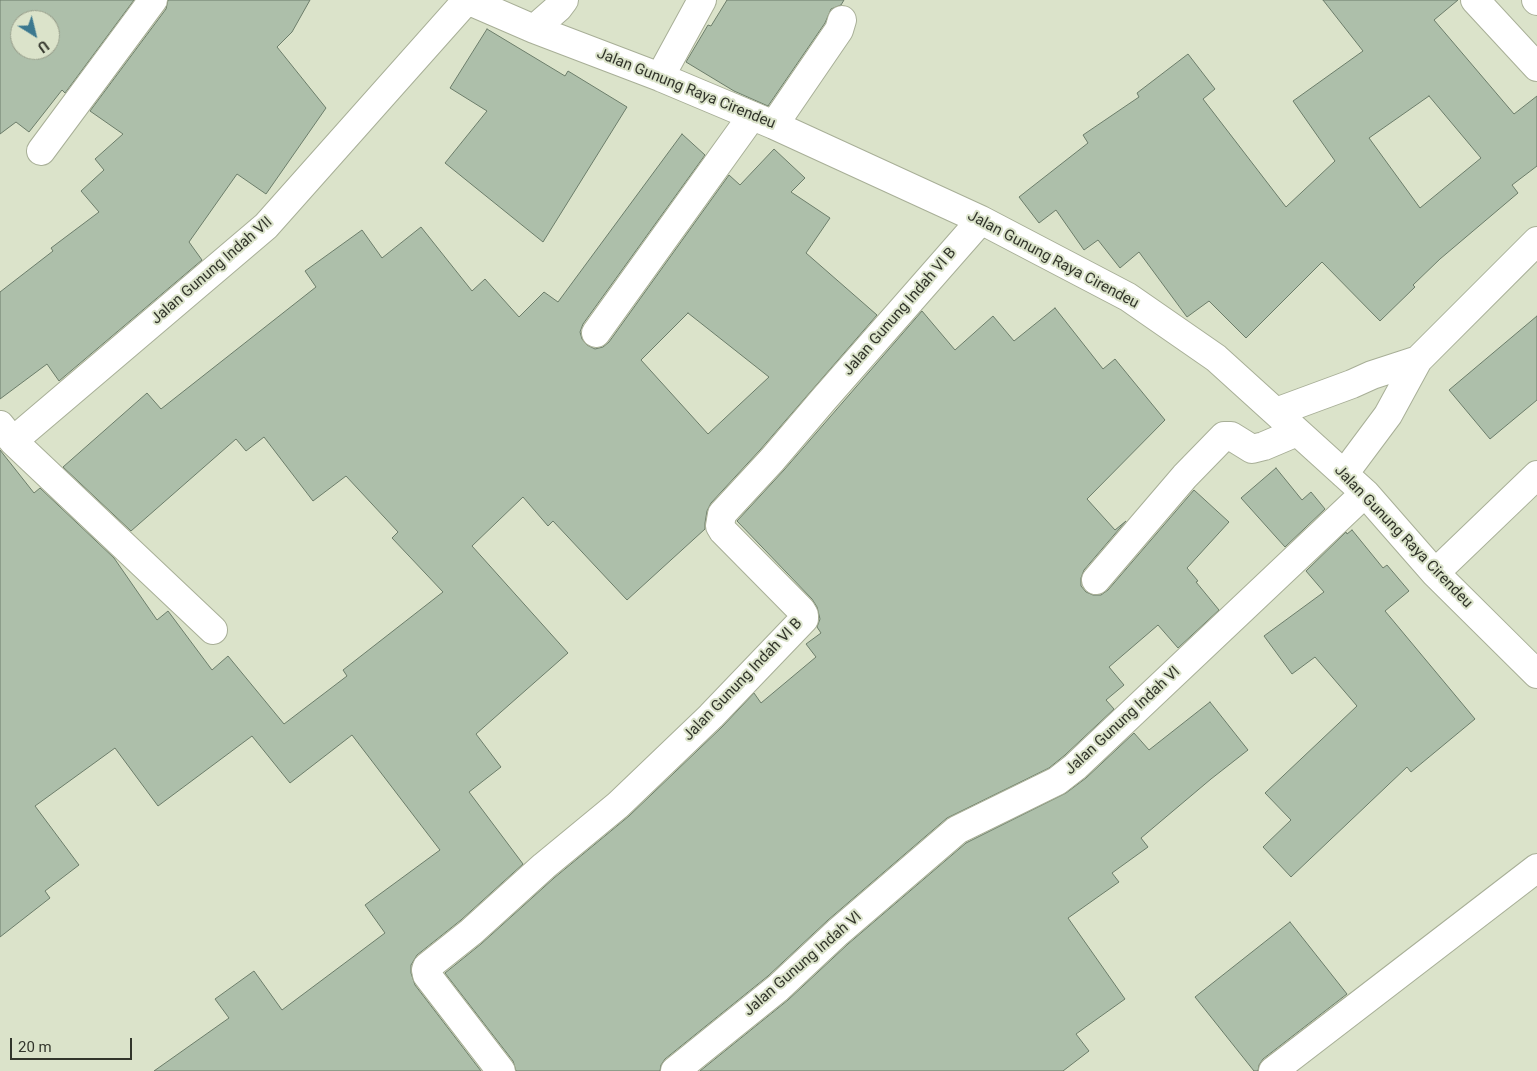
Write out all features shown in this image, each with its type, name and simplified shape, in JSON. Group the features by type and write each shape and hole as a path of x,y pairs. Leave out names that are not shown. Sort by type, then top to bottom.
{"street":[{"path":"41,151 153,0"},
{"name":"Jalan Gunung Raya Cirendeu","path":"467,0 534,29 660,77 763,120 981,220 1128,297 1216,358 1344,474 1364,493 1435,573 1537,674"},
{"name":"Jalan Gunung Indah VII","path":"7,433 266,226 467,0"},
{"path":"534,29 558,8 564,0"},
{"path":"660,77 702,0"},
{"path":"1475,0 1537,67"},
{"path":"596,333 763,120 839,30 842,20"},
{"name":"Jalan Gunung Indah VI B","path":"501,1071 427,975 426,970 544,866 618,805 710,716 804,619 801,610 723,532 720,526 722,514 772,460 830,391 981,220"},
{"path":"1344,474 1388,415 1418,360 1537,241"},
{"path":"1276,412 1372,375 1418,360"},
{"path":"1096,580 1185,476 1224,436 1231,436 1252,449 1297,432"},
{"path":"7,433 213,630"},
{"path":"1435,573 1537,475"},
{"name":"Jalan Gunung Indah VI","path":"675,1071 778,988 838,932 957,830 1057,781 1076,767 1364,493"},
{"path":"1273,1071 1537,868"}],"building":[{"path":"0,0 134,0 65,93 62,90 29,132 16,122 0,134"},
{"path":"168,0 310,0 292,32 277,47 326,108 266,194 237,174 189,242 202,260 59,381 47,364 0,399 0,292 53,251 51,248 99,212 81,191 104,170 95,159 123,134 90,111 166,9"},
{"path":"727,0 844,0 841,5 831,9 825,23 768,106 734,91 686,62 708,25 711,26"},
{"path":"1323,0 1458,0 1434,20 1514,114 1537,96 1537,166 1512,185 1518,193 1440,259 1413,285 1415,287 1380,321 1322,262 1246,338 1209,301 1187,317 1139,252 1120,268 1098,240 1084,250 1056,210 1039,223 1019,197 1088,143 1083,135 1139,97 1137,93 1188,54 1215,89 1203,99 1286,207 1335,161 1293,101 1363,51","holes":["1429,96 1481,158 1420,208 1369,138"]},
{"path":"487,29 565,76 568,71 627,107 543,242 445,163 487,111 450,88"},
{"path":"682,134 705,155 583,324 580,332 582,339 587,345 595,349 603,347 609,342 729,175 740,185 774,149 805,178 791,192 830,218 806,253 877,315 760,450 711,503 707,511 705,529 627,600 553,521 548,526 523,497 472,546 568,653 476,734 501,767 469,792 523,864 461,920 417,955 411,965 411,973 415,985 481,1071 154,1071 229,1018 215,999 254,971 282,1010 385,933 365,905 440,850 352,735 290,783 252,736 158,806 115,748 35,806 79,865 45,891 50,898 0,937 0,450 34,493 40,488 114,558 157,620 168,611 212,670 228,656 284,724 347,676 343,670 443,592 392,538 398,532 346,476 313,501 264,437 246,451 236,439 131,531 63,467 147,393 161,409 316,287 305,271 362,230 382,258 421,227 472,291 485,279 519,317 544,292 558,302","holes":["688,313 769,377 708,434 641,360"]},
{"path":"1055,308 1103,369 1115,359 1165,420 1087,499 1115,530 1126,521 1084,570 1081,586 1086,592 1093,595 1101,595 1108,590 1194,490 1229,522 1187,568 1219,610 1178,648 1158,625 1109,667 1124,685 1106,700 1114,709 1065,755 1049,768 947,818 828,920 768,976 665,1059 660,1071 516,1071 513,1061 445,973 481,944 554,878 629,816 722,727 754,693 761,703 816,657 806,644 821,633 817,627 820,619 817,607 812,599 737,521 784,470 922,311 955,350 993,316 1014,341"},
{"path":"1537,316 1537,400 1490,439 1449,390"},
{"path":"1276,468 1302,500 1311,492 1325,509 1285,547 1241,498"},
{"path":"1352,530 1383,568 1387,565 1409,591 1385,611 1475,719 1411,772 1407,767 1291,877 1263,847 1291,820 1265,793 1357,706 1315,657 1292,674 1264,636 1324,592 1306,571 1346,532 1347,534"},
{"path":"1210,702 1248,750 1141,838 1148,847 1112,873 1119,882 1068,918 1125,999 1076,1034 1089,1051 1063,1071 700,1071 788,1000 848,944 966,843 1066,793 1086,778 1134,733 1149,750"},
{"path":"1290,922 1347,994 1263,1059 1258,1071 1254,1071 1195,997"}]}
